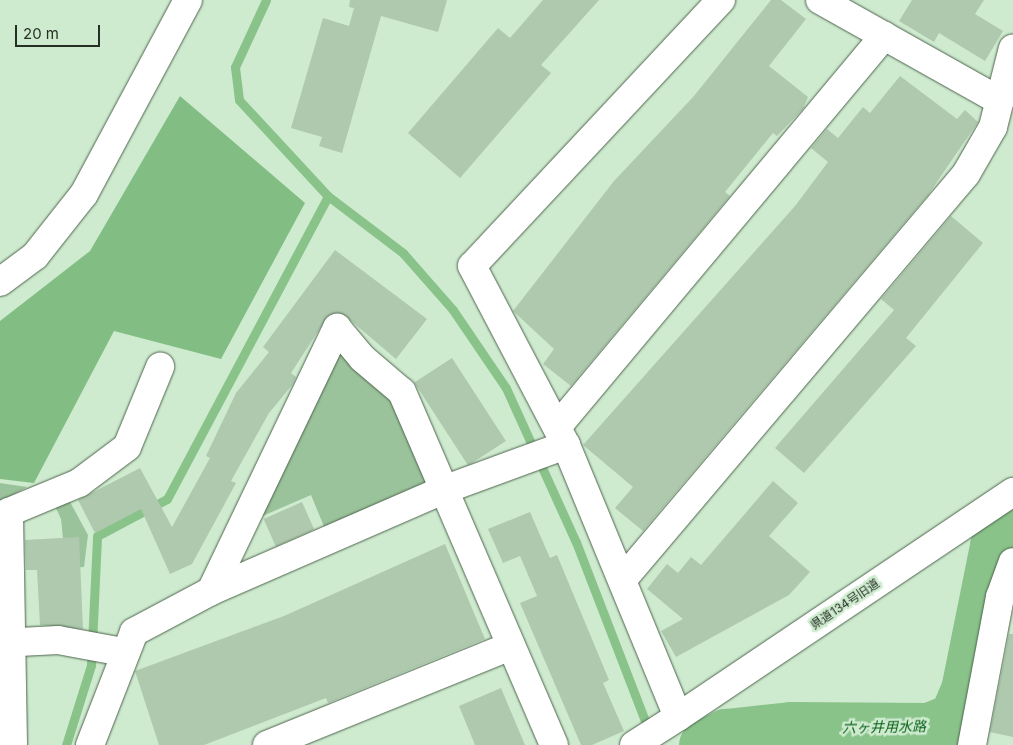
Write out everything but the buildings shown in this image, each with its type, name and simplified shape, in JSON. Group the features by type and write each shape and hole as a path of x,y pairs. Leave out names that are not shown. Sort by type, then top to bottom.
{"street":[{"path":"0,282 35,256 84,194 188,0"},
{"path":"678,717 624,578 472,266 721,0"},
{"path":"820,0 1000,101"},
{"path":"5,643 58,640 102,648 211,591 443,490 521,461 557,441 884,36"},
{"path":"624,578 966,174 993,127 1013,48"},
{"path":"211,591 337,328 362,358 402,392 554,745"},
{"path":"13,744 5,643 4,512 78,483 127,447 160,367"},
{"name":"県道134号旧道","path":"634,745 1013,492"},
{"path":"972,745 1000,597 1013,562"},
{"path":"267,745 511,646"},
{"path":"90,745 102,648"}],"green space":[{"path":"180,96 305,203 221,359 114,331 34,483 0,479 0,321 90,251"},
{"path":"336,350 395,399 428,475 423,488 325,529 311,495 251,521"},
{"path":"0,483 27,487 0,502"},
{"path":"69,500 88,535 84,567 66,568 61,519 55,506"}],"waterway":[{"path":"266,0 235,67 239,100 328,196 403,253 453,310 506,388 576,542 649,731"},
{"path":"66,745 91,665 97,536 167,499 328,196"},
{"name":"六ヶ井用水路","path":"704,745 726,734 791,727 929,728 954,718 966,690 995,546 1013,531"}]}
